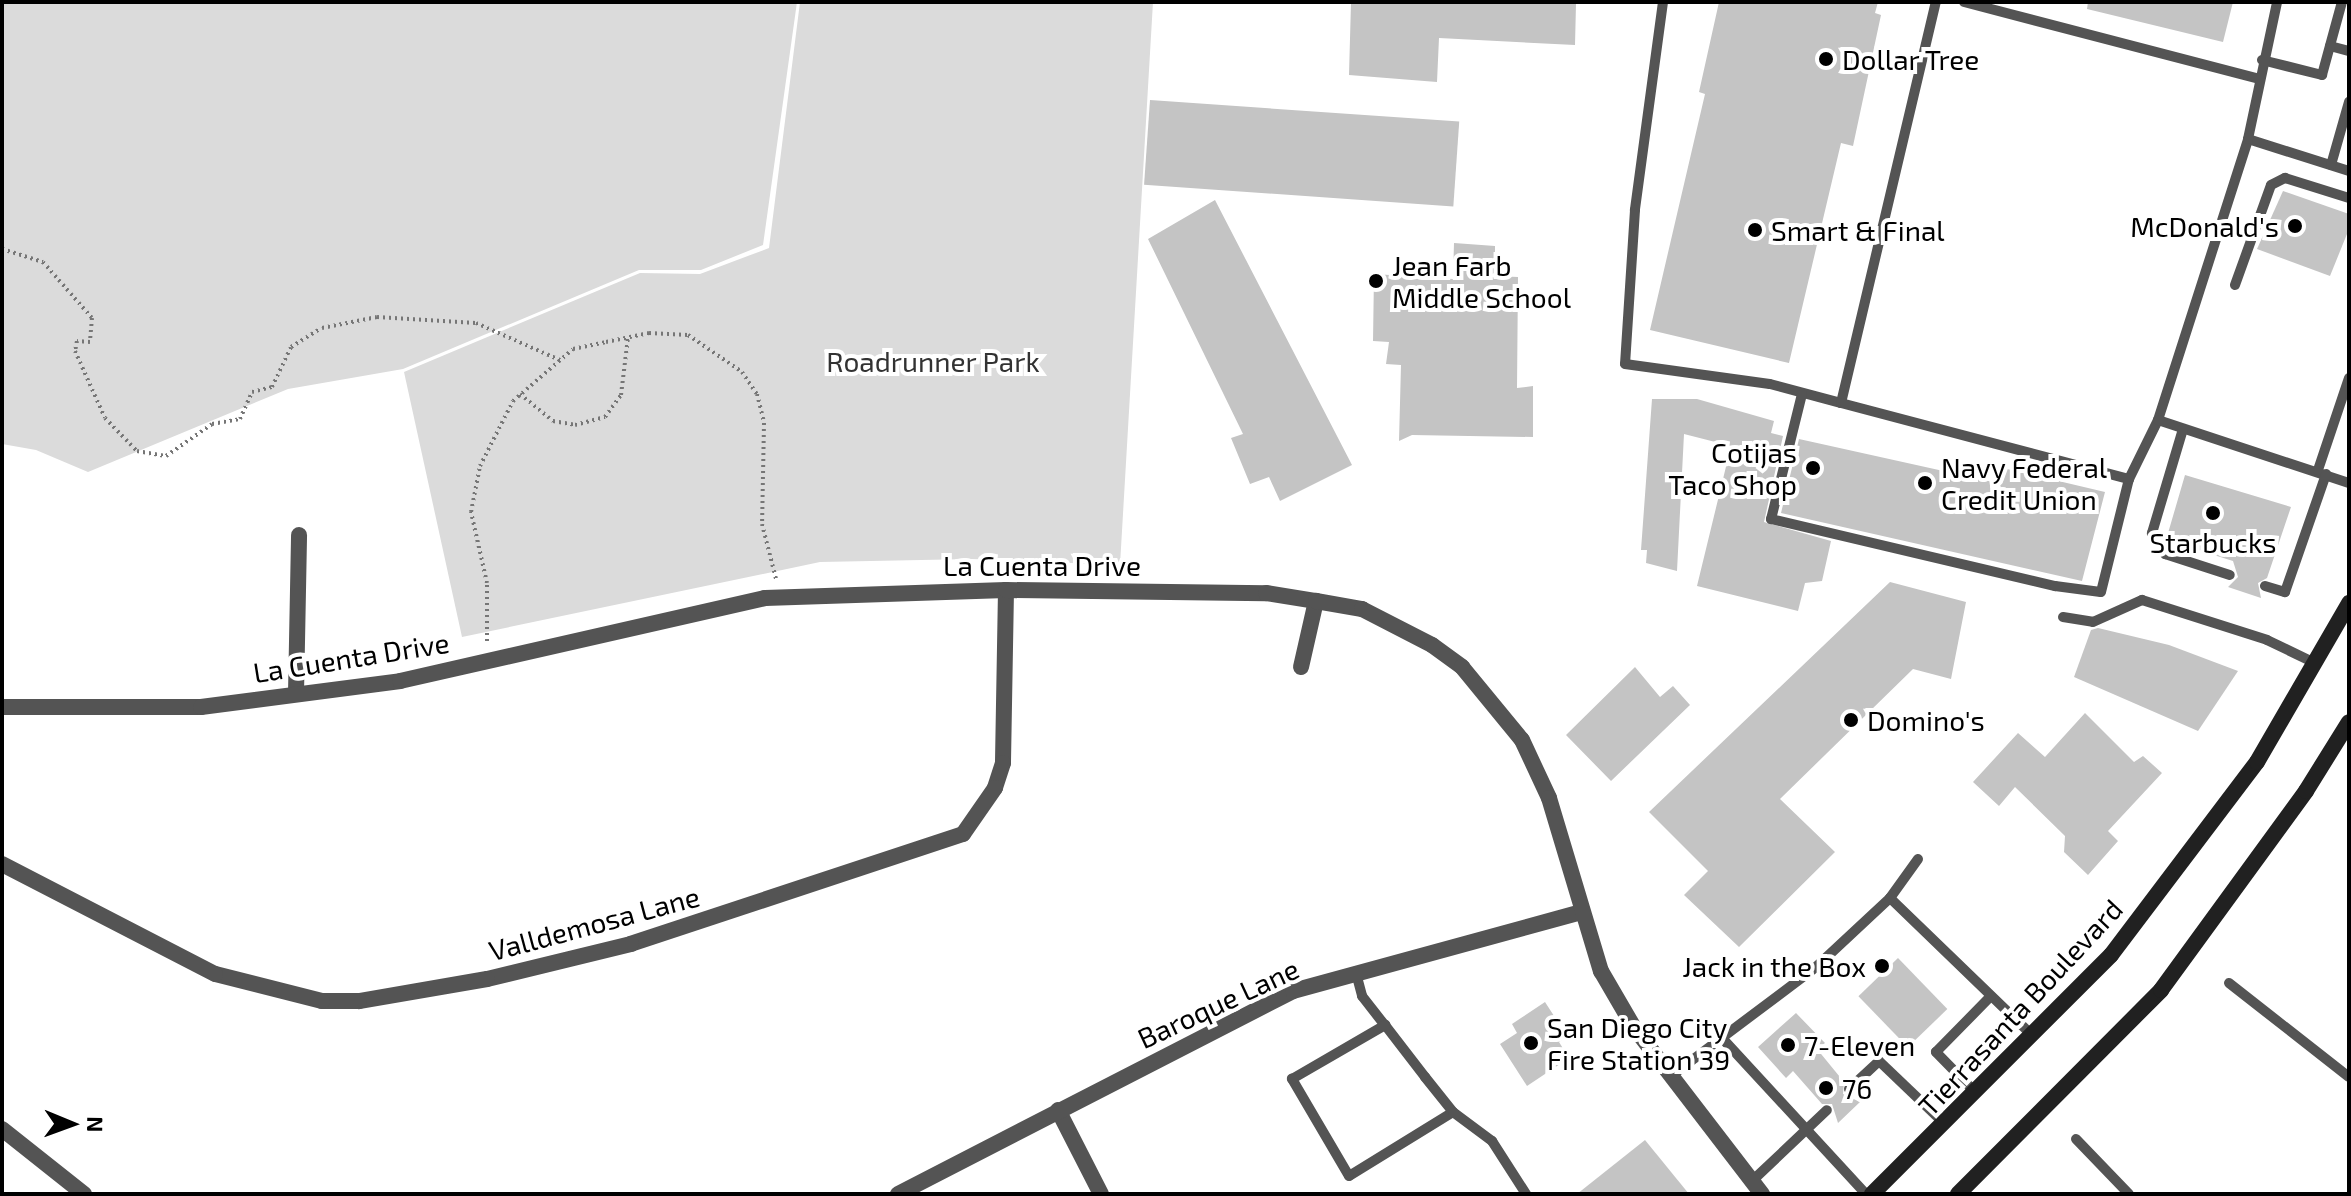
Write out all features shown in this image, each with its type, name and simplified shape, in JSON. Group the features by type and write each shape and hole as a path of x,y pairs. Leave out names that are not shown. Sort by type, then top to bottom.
{"main road":[{"name":"Tierrasanta Boulevard","path":"1869,1194 1945,1124 2111,955 2188,859 2257,762 2349,603"},
{"path":"1958,1194 2161,990 2280,829 2349,722"}],"street":[{"path":"296,694 299,535"},
{"name":"La Cuenta Drive","path":"2,707 201,707 400,681 782,597 1006,590 1266,593 1362,609 1432,645 1462,667 1522,740 1549,798 1601,971 1633,1026 1757,1187"},
{"name":"Valldemosa Lane","path":"2,864 215,974 322,1001 359,1001 473,982 631,944 934,848 963,834 995,788 1003,763 1006,590"},
{"path":"1301,667 1316,601"},
{"name":"Baroque Lane","path":"903,1193 1058,1110 1293,991 1582,912"},
{"path":"1058,1110 1101,1194"},
{"path":"2,1129 84,1194"}],"lane":[{"path":"1663,2 1635,210 1625,364 1770,384 2129,479"},
{"path":"1841,403 1936,2"},
{"path":"1964,2 2259,79"},
{"path":"1802,394 1771,519 2055,586 2101,592 2129,479 2158,420 2248,139 2262,60 2277,2"},
{"path":"2262,60 2322,75 2342,2"},
{"path":"2330,46 2349,51"},
{"path":"2331,165 2345,127 2349,102"},
{"path":"2248,139 2349,171"},
{"path":"2235,285 2271,185 2285,178 2349,198"},
{"path":"2265,586 2285,592 2349,378"},
{"path":"2158,420 2349,483"},
{"path":"2183,429 2152,533 2165,554 2230,575"},
{"path":"2063,617 2093,622 2142,600 2267,640 2315,663"},
{"path":"1671,1076 1816,967 1890,898 1918,859"},
{"path":"1890,898 2031,1034"},
{"path":"1356,973 1362,996 1453,1112 1492,1141 1526,1194"},
{"path":"2229,983 2349,1077"},
{"path":"1975,1092 1936,1052 1991,996"},
{"path":"1385,1025 1292,1079 1349,1176 1453,1112"},
{"path":"1722,1038 1869,1194"},
{"path":"1849,1089 1879,1061 1945,1124"},
{"path":"1757,1187 1806,1129 1827,1110"},
{"path":"2076,1139 2129,1194"}],"path":[{"path":"2,249 43,262 92,318 90,342 77,341 75,351 105,418 137,451 166,456 212,424 240,419 252,392 272,387 291,347 322,328 377,317 476,323 560,360"},
{"path":"489,659 487,583 471,512 480,466 496,429 520,394 573,349 628,337 688,335 733,364 757,394 764,423 762,524 782,597"},
{"path":"520,394 553,421 575,425 605,417 621,395 628,337"}],"green space":[{"path":"2,2 797,2 763,245 701,270 639,270 403,369 288,389 88,472 36,450 2,444"},
{"name":"Roadrunner Park","path":"800,2 1153,2 1120,565 972,559 820,562 462,637 404,372 640,273 700,274 769,248"}],"building":[{"path":"1351,2 1576,4 1575,45 1439,38 1437,82 1349,75"},
{"path":"1719,2 1878,2 1875,13 1881,15 1853,146 1841,143 1789,363 1650,330 1705,94 1699,92"},
{"path":"2088,2 2233,2 2223,42 2087,9"},
{"path":"1150,100 1459,122 1453,206 1144,185"},
{"path":"2283,191 2349,214 2349,229 2330,276 2257,249"},
{"path":"1215,200 1352,465 1280,501 1269,477 1250,484 1231,438 1243,434 1148,239"},
{"path":"1454,243 1495,246 1495,276 1518,277 1517,388 1533,386 1533,437 1412,435 1399,441 1401,365 1386,364 1389,342 1373,341 1374,274 1453,279"},
{"path":"1652,399 1697,399 1774,421 1771,433 1783,436 1764,522 1831,541 1822,581 1805,583 1798,611 1697,586 1731,446 1684,434 1677,571 1646,563 1647,550 1641,550"},
{"path":"1799,439 2002,484 2007,469 2105,492 2082,581 1781,513"},
{"path":"2185,475 2291,507 2267,578 2258,583 2261,598 2228,587 2238,577 2233,561 2166,540"},
{"path":"1890,582 1966,602 1951,679 1913,669 1780,799 1835,852 1739,947 1684,895 1708,871 1649,812"},
{"path":"2098,628 2169,645 2238,671 2198,731 2074,677 2091,630"},
{"path":"1635,667 1660,697 1673,686 1690,705 1611,781 1566,735"},
{"path":"2085,713 2134,762 2143,756 2162,773 2108,831 2118,841 2088,875 2064,852 2065,836 2015,787 1999,806 1973,782 2018,733 2045,757"},
{"path":"1898,958 1947,1009 1908,1047 1858,996"},
{"name":"San Diego City Fire Station 39","path":"1545,1002 1567,1036 1559,1042 1569,1058 1527,1086 1500,1044 1517,1033 1512,1024"},
{"path":"1796,1013 1825,1043 1817,1049 1844,1082 1843,1094 1860,1102 1838,1123 1832,1104 1822,1104 1793,1071 1786,1078 1758,1047"},
{"path":"1645,1140 1689,1194 1577,1194"}],"place":[{"name":"Dollar Tree","path":"1826,59"},
{"name":"McDonald's","path":"2295,226"},
{"name":"Smart & Final","path":"1755,230"},
{"name":"Jean Farb Middle School","path":"1376,281"},
{"name":"Cotijas Taco Shop","path":"1813,468"},
{"name":"Navy Federal Credit Union","path":"1925,483"},
{"name":"Starbucks","path":"2213,513"},
{"name":"Domino's","path":"1851,720"},
{"name":"Jack in the Box","path":"1882,966"},
{"name":"San Diego City Fire Station 39","path":"1531,1043"},
{"name":"7-Eleven","path":"1788,1045"},
{"name":"76","path":"1826,1088"}]}
